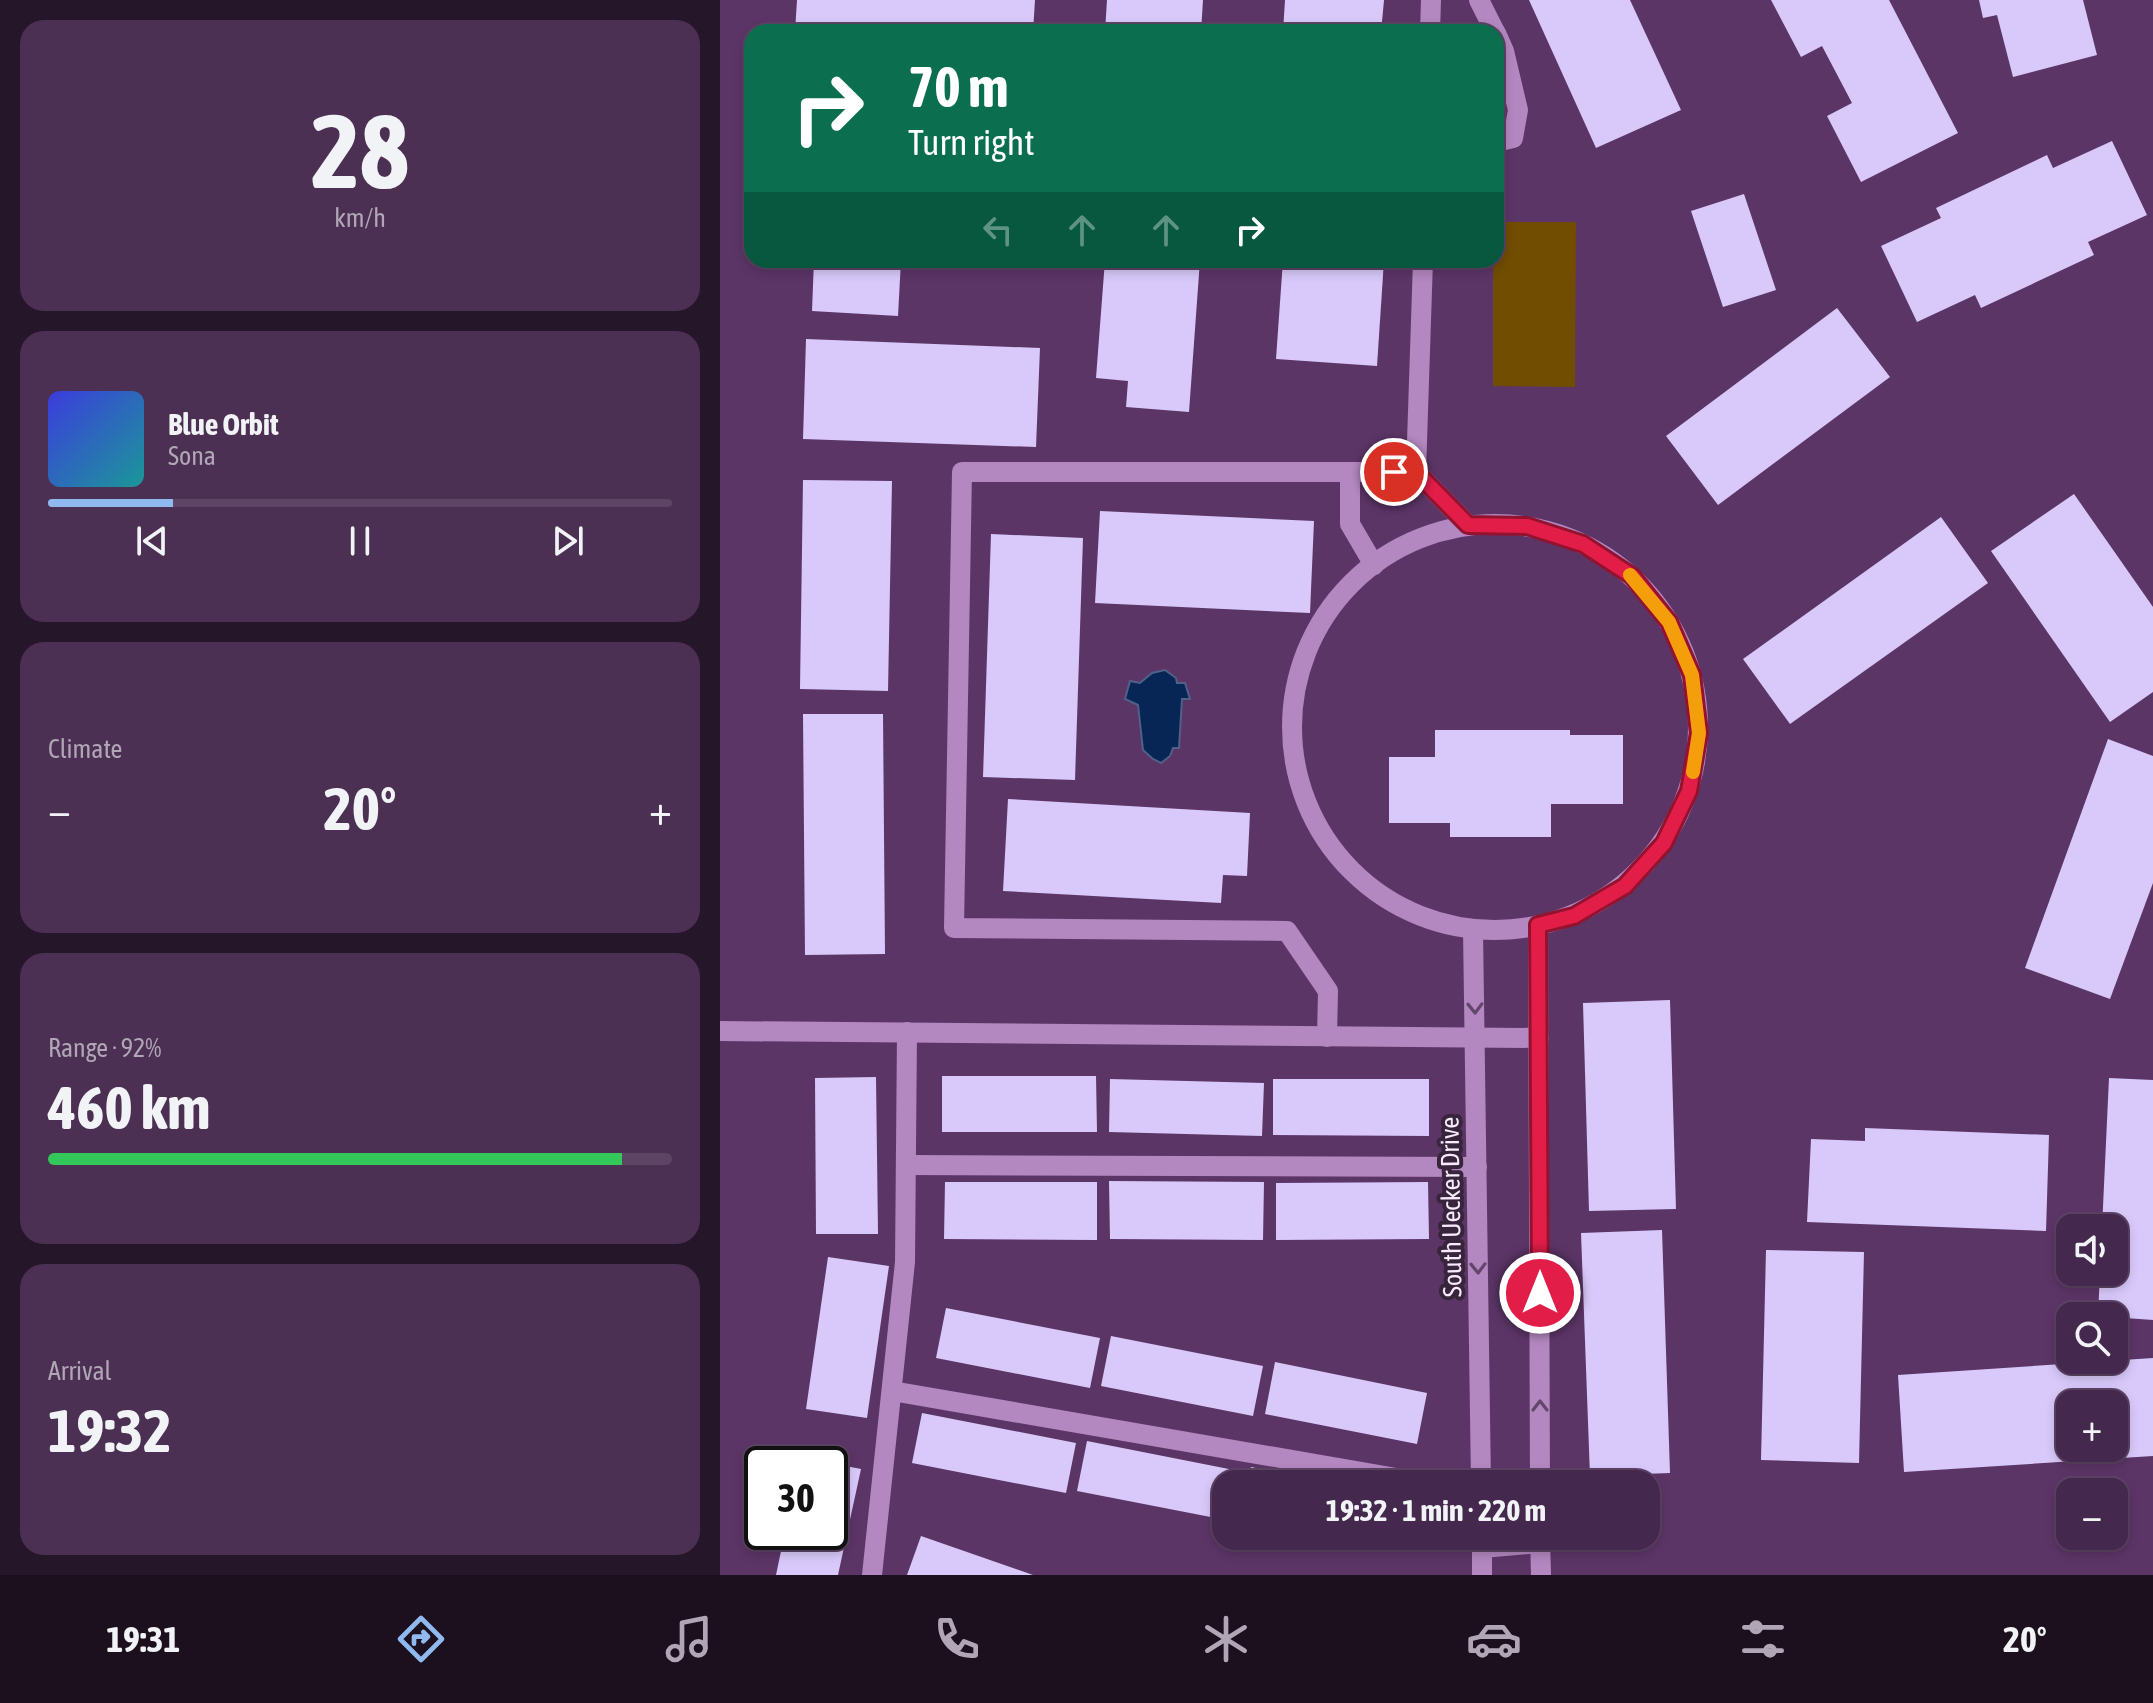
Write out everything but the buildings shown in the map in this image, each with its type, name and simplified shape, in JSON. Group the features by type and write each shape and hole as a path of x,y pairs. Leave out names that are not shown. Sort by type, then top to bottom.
{"street":[{"path":"1430,24 1431,0"},
{"path":"1479,0 1491,24"},
{"path":"1504,51 1518,110 1513,138 1504,140"},
{"path":"1416,472 1423,268"},
{"path":"1327,1037 1328,991 1287,931 954,928 962,472 1416,472 1468,525"},
{"path":"1350,472 1350,524 1374,565"},
{"path":"1468,525 1527,526 1583,544 1632,576 1669,622 1692,675 1699,733 1697,748 1689,791 1664,843 1625,886 1574,916 1538,925 1473,930 1410,913 1361,881 1322,837 1298,784 1290,725 1299,668 1324,615 1362,572 1412,541 1468,525"},
{"path":"1538,925 1540,1470"},
{"name":"South Uecker Drive","path":"1473,930 1481,1470"},
{"path":"720,1031 1539,1038"},
{"path":"872,1575 905,1262 907,1032"},
{"path":"906,1165 1477,1167"},
{"path":"892,1391 1350,1470"},
{"path":"1482,1550 1482,1575"},
{"path":"1540,1550 1541,1575"}],"shaded area":[{"path":"1504,222 1576,222 1575,387 1493,386 1493,268 1504,268"}],"water":[{"path":"1165,670 1176,678 1177,683 1185,683 1190,699 1182,699 1179,748 1173,748 1170,756 1161,763 1143,750 1138,705 1125,699 1130,681 1140,683 1152,673"}],"slow traffic":[{"path":"1630,575 1669,622 1692,675 1699,733 1693,772"}],"route":[{"path":"1394,472 1416,472 1468,525 1527,526 1583,544 1632,576 1669,622 1692,675 1699,733 1689,791 1664,843 1625,886 1574,916 1538,925 1540,1293"}]}
